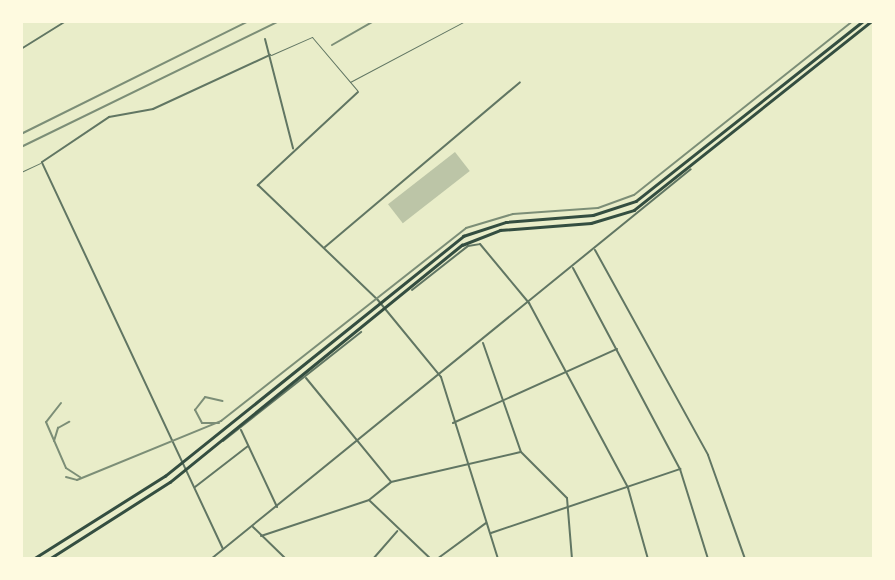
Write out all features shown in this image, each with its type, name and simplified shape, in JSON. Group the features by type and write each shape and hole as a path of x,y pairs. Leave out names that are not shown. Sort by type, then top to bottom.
{"main road":[{"path":"33,559 183,462 380,303 478,229 593,215 636,201 863,21"},
{"path":"49,559 186,469 475,238 614,218 691,169 872,21"}],"street":[{"path":"21,49 66,21"},
{"path":"265,39 294,149"},
{"path":"223,549 42,162 109,117 153,109 270,55"},
{"path":"324,248 520,82"},
{"path":"358,92 258,185 385,308 440,375 452,424 498,559"},
{"path":"211,559 482,342 691,169"},
{"path":"412,290 423,279 478,242 528,303 628,488 648,559"},
{"path":"595,249 708,455 745,559"},
{"path":"572,267 680,469 708,559"},
{"path":"216,444 240,429 306,377 347,340 361,332"},
{"path":"482,342 521,452 562,489 570,512 572,559"},
{"path":"452,424 567,376 617,349"},
{"path":"306,377 391,482"},
{"path":"240,429 277,507"},
{"path":"194,488 248,446"},
{"path":"261,536 369,500 391,482 521,452"},
{"path":"490,534 570,512 680,469"},
{"path":"369,500 397,531 431,559"},
{"path":"437,559 486,523"},
{"path":"252,526 286,559"},
{"path":"373,559 397,531"}],"lane":[{"path":"350,82 466,21"},
{"path":"270,55 312,37 358,92"},
{"path":"21,172 42,162"}],"building":[{"path":"455,152 470,171 403,223 388,204"}],"tram line":[{"path":"66,477 77,480 221,421 466,228 513,214 598,208 634,195 853,21"},
{"path":"219,423 202,423 195,410 205,397 223,401"},
{"path":"61,403 46,422 66,468 80,477"},
{"path":"54,441 58,428 69,422"}],"railway":[{"path":"21,134 249,21"},
{"path":"21,147 279,21"},
{"path":"332,45 374,21"}]}
